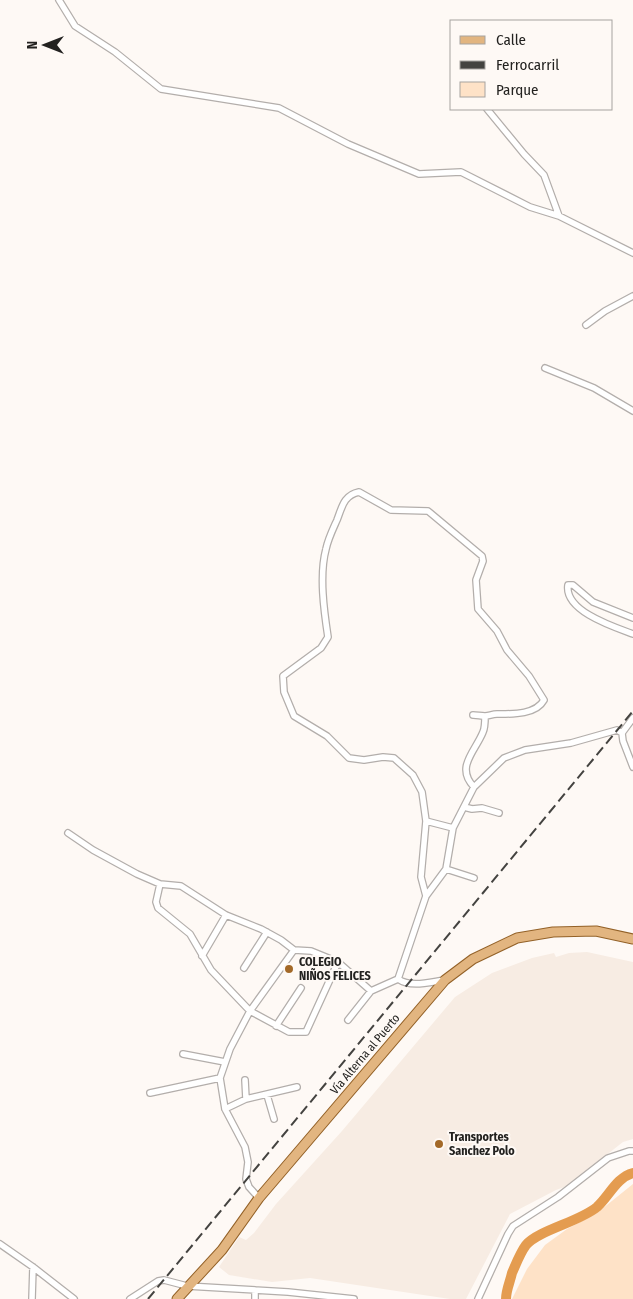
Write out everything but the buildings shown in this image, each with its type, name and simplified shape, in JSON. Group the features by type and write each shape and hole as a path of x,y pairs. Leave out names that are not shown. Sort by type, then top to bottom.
{"main road":[{"name":"Vía Alterna al Puerto","path":"177,1299 222,1250 259,1198 445,980 473,960 517,938 553,932 596,931 633,940"}],"street":[{"path":"59,0 75,26 115,52 130,66 161,89 279,108 348,144 419,174 461,172 530,207 560,216 633,253"},
{"path":"488,110 544,175 560,216"},
{"path":"586,325 605,311 633,296"},
{"path":"545,368 594,388 633,411"},
{"path":"426,896 421,877 426,821 422,792 414,775 394,758 382,757 364,760 349,758 327,736 294,716 284,692 283,676 321,648 328,637 324,605 323,567 326,549 344,500 353,494 359,492 391,510 428,511 482,556 483,561 476,580 478,609 497,631 507,650 529,676 544,700 542,704 524,713 486,716 473,715"},
{"path":"633,618 593,602 572,585 568,585 570,595 585,612 596,620 633,634"},
{"path":"474,787 468,780 466,770 469,758 484,731 486,716"},
{"path":"633,718 622,732 623,741 633,767"},
{"path":"348,1020 371,991 398,979 426,896 446,869 453,828 474,787 504,758 525,750 571,743 617,730 622,732"},
{"path":"464,807 472,809 482,808 500,813"},
{"path":"426,821 453,828"},
{"path":"68,833 93,850 137,874 160,884 181,886 226,915 267,932 294,950 311,951 338,962 371,991"},
{"path":"446,869 474,878"},
{"path":"160,884 156,902 158,908 190,934 211,970 250,1010 289,1032 306,1032 338,962"},
{"path":"202,956 226,915"},
{"path":"244,968 267,932"},
{"path":"259,1198 249,1187 246,1179 248,1162 245,1147 225,1109 220,1078 230,1049 250,1010 294,950"},
{"path":"398,979 403,983 416,984 445,980"},
{"path":"276,1026 301,988"},
{"path":"183,1054 226,1062"},
{"path":"150,1093 220,1078"},
{"path":"245,1080 246,1099"},
{"path":"225,1109 246,1099 268,1095 297,1086"},
{"path":"268,1095 274,1119"},
{"path":"478,1299 513,1226 558,1197 608,1158 633,1151"},
{"path":"0,1244 74,1299"},
{"path":"32,1299 33,1267"},
{"path":"130,1299 158,1281 164,1280 187,1286 288,1292 354,1299"},
{"path":"255,1290 255,1299"},
{"path":"288,1292 288,1299"}],"shaded area":[{"name":"Transportes Sanchez Polo","path":"587,952 633,962 633,1139 623,1142 567,1186 510,1214 466,1299 450,1299 310,1278 272,1282 229,1275 219,1267 239,1237 246,1240 254,1233 276,1204 342,1131 455,997 492,973 532,958 554,953 556,957 569,953"}],"green space":[{"path":"633,1184 633,1299 512,1299 527,1269 545,1245 567,1229 597,1213"}],"waterway":[{"path":"506,1299 512,1273 526,1245 540,1235 597,1207 622,1178 633,1173"}],"railway":[{"path":"148,1299 633,711"}],"place":[{"name":"COLEGIO NIÑOS FELICES","path":"289,969"},
{"name":"Transportes Sanchez Polo","path":"439,1144"}]}
